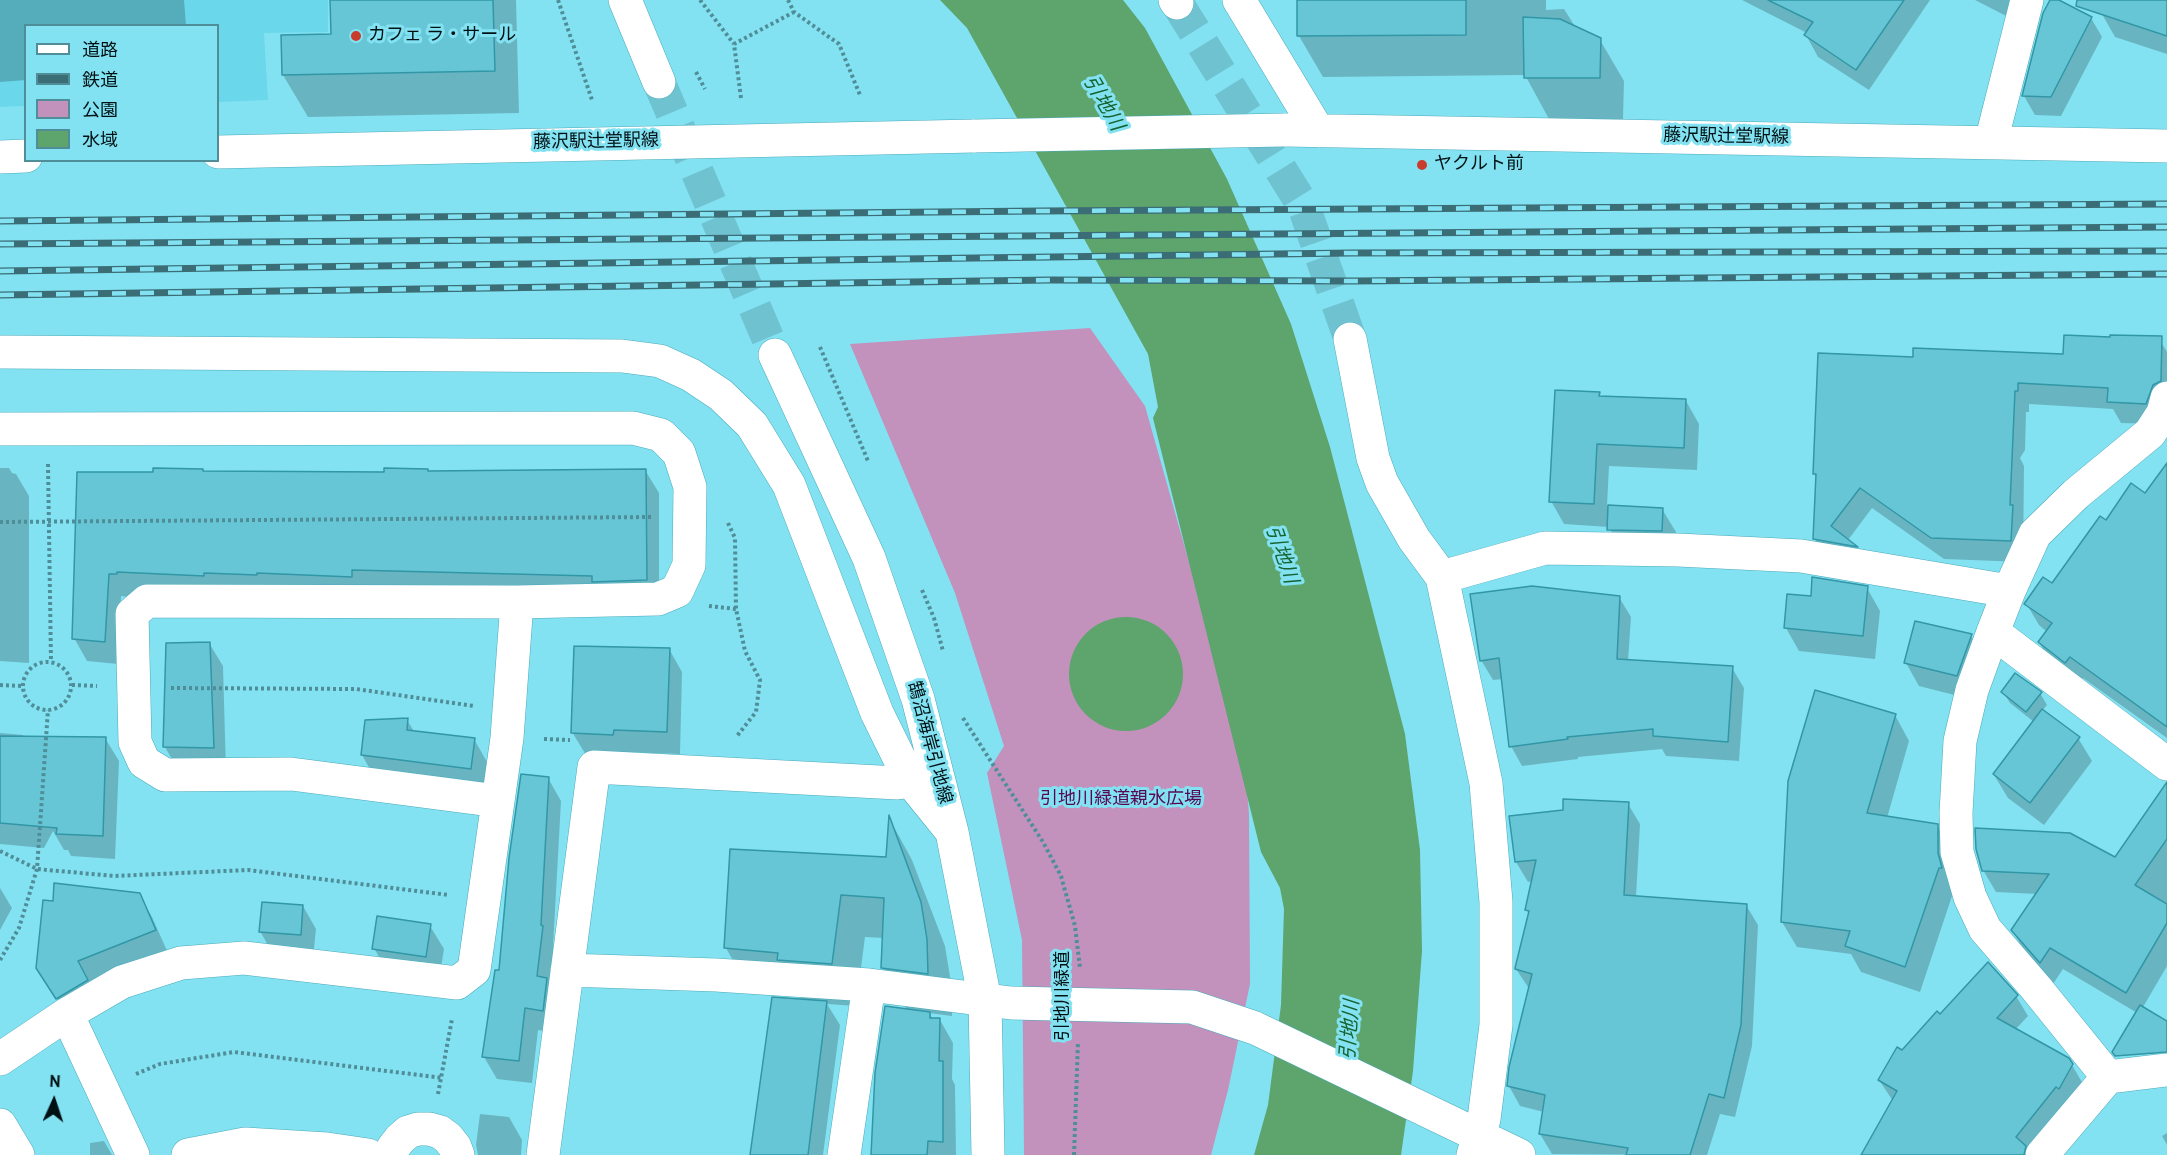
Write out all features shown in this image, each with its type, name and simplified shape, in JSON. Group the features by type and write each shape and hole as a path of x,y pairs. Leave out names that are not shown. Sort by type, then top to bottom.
{"street":[{"path":"625,0 659,82"},
{"path":"1239,0 1318,131"},
{"path":"1991,142 2028,0"},
{"name":"藤沢駅辻堂駅線","path":"219,152 1284,130 2167,146"},
{"path":"0,157 24,156"},
{"path":"1350,339 1373,458 1382,483 1414,539 1442,577 1486,783 1496,902 1496,1025 1484,1119 1476,1145"},
{"path":"0,352 622,356 660,361 691,375 721,395 752,426 789,485 877,713 910,780 952,832"},
{"name":"鵠沼海岸引地線","path":"775,355 869,558 918,699 952,832 985,1000 988,1155"},
{"path":"2108,1077 1985,929 1970,897 1957,852 1956,813 1960,741 1972,690 1993,632 2035,534 2076,494 2150,433 2163,413 2167,398"},
{"path":"0,429 633,428 661,435 679,453 690,487 689,565 677,591 658,599 517,602 147,601 132,614 135,742 144,762 165,775 291,774 498,801"},
{"path":"1442,577 1545,548 1678,550 1801,556 2009,591"},
{"path":"0,1059 67,1014 122,982 181,963 244,958 457,982 474,970 486,899 509,724 517,602"},
{"path":"1993,632 2167,764"},
{"path":"543,1155 594,767 898,783 910,780"},
{"path":"567,970 716,975 869,985 1011,1003 1192,1007 1255,1028 1433,1115 1476,1145 1519,1155"},
{"path":"844,1155 869,985"},
{"path":"67,1014 133,1155"},
{"path":"2042,1155 2108,1077 2167,1070"},
{"path":"0,1125 18,1155"},
{"path":"392,1155 393,1148 400,1139 408,1132 418,1129 440,1132 448,1138 458,1155"},
{"path":"188,1155 245,1144 327,1149 368,1155"}],"path":[{"path":"558,0 592,100"},
{"path":"700,0 734,44 741,98"},
{"path":"788,0 794,12 839,44 860,95"},
{"path":"734,44 794,12"},
{"path":"48,429 51,662"},
{"path":"0,522 724,515 735,538 736,609 745,651 760,680 756,712 735,739"},
{"path":"934,618 947,662"},
{"path":"51,662 65,670 72,685 71,693 62,705 48,710 33,706 24,693 23,686 24,677 35,665 51,662"},
{"path":"0,685 23,686"},
{"path":"72,685 356,689 577,741"},
{"path":"0,960 19,928 37,869 48,710"},
{"name":"引地川緑道","path":"962,717 1038,834 1061,876 1075,926 1080,961 1074,1155"},
{"path":"0,851 37,869 114,876 248,870 486,899"},
{"path":"429,1129 442,1078 457,982"},
{"path":"102,1089 160,1064 234,1052 442,1078"}],"shaded area":[{"path":"0,0 328,0 328,32 264,33 268,100 219,102 219,24 24,24 24,106 0,107"}],"green space":[{"name":"引地川緑道親水広場","path":"1090,328 1145,406 1244,757 1249,814 1250,984 1228,1090 1211,1155 1024,1155 1022,940 987,773 1004,746 955,593 850,344"}],"water":[{"name":"引地川","path":"940,0 1123,0 1145,28 1227,179 1291,324 1330,447 1405,734 1420,850 1422,951 1413,1071 1401,1155 1254,1155 1268,1105 1281,1005 1284,909 1280,888 1261,852 1153,418 1158,407 1148,354 967,28"},
{"path":"1126,617 1148,622 1166,634 1178,652 1183,674 1178,696 1166,714 1148,726 1126,731 1104,726 1086,714 1074,696 1069,674 1074,652 1086,634 1104,622"}],"building":[{"path":"330,0 493,0 495,71 282,75 281,35 331,34"},
{"path":"1297,0 1466,0 1466,35 1297,36"},
{"path":"1768,0 1904,0 1856,70 1804,35 1813,22"},
{"path":"2050,0 2059,0 2092,17 2051,97 2022,96 2043,13"},
{"path":"2077,0 2167,0 2167,36 2076,6"},
{"path":"1523,17 1560,19 1601,38 1600,78 1524,78"},
{"path":"2064,335 2162,336 2161,381 2153,385 2146,404 2107,402 2108,388 2018,383 2018,391 2015,391 2010,505 2013,505 2011,541 1931,538 1860,488 1831,526 1858,547 1813,539 1818,353 1913,357 1913,348 2063,354"},
{"path":"1555,390 1600,392 1599,396 1686,399 1684,448 1597,444 1594,504 1549,502"},
{"path":"2167,463 2167,727 2070,657 2065,663 2038,642 2052,623 2024,604 2043,577 2052,583 2100,516 2106,520 2131,483 2145,493"},
{"path":"153,468 203,469 203,471 384,472 384,468 428,469 428,471 646,469 647,580 592,582 592,576 352,570 352,577 257,573 257,575 204,573 204,576 117,572 117,574 109,574 105,642 72,639 77,472 153,472"},
{"path":"1608,505 1663,508 1662,531 1607,530"},
{"path":"1812,577 1868,586 1863,636 1784,628 1787,594 1811,596"},
{"path":"1532,586 1620,596 1617,659 1733,666 1728,742 1653,736 1653,729 1567,737 1568,739 1509,747 1499,658 1480,661 1470,594"},
{"path":"1915,621 1972,634 1957,676 1904,663"},
{"path":"210,642 214,748 163,747 166,643"},
{"path":"574,646 670,648 667,732 614,730 613,735 571,733"},
{"path":"2015,673 2042,692 2026,712 2001,692"},
{"path":"1815,690 1896,714 1867,813 1938,824 1938,853 1942,868 1939,868 1905,967 1845,946 1850,931 1781,922 1788,781"},
{"path":"2042,709 2080,737 2030,803 1993,774"},
{"path":"408,718 407,730 475,738 471,769 361,755 365,720"},
{"path":"0,736 106,737 103,836 56,834 57,828 0,823"},
{"path":"521,774 549,777 541,925 543,926 537,976 547,978 543,1011 525,1008 519,1061 482,1057 495,970 499,970 509,858"},
{"path":"2167,782 2167,839 2135,885 2167,904 2167,923 2126,993 2050,948 2040,963 2011,930 2049,874 1982,871 1976,849 1975,828 2070,833 2115,857"},
{"path":"1563,799 1629,802 1624,895 1747,904 1741,1025 1724,1098 1709,1094 1690,1155 1626,1155 1628,1148 1539,1134 1545,1095 1507,1086 1509,1067 1532,974 1515,968 1529,911 1525,910 1536,860 1515,862 1509,816 1563,810"},
{"path":"889,815 921,902 927,939 928,974 881,968 884,898 841,895 832,964 777,960 778,953 724,948 730,849 886,857"},
{"path":"54,883 140,893 156,930 78,961 88,980 56,999 36,968 43,900 53,901"},
{"path":"262,902 303,905 301,935 259,932"},
{"path":"377,916 431,924 426,957 372,949"},
{"path":"1988,962 2018,995 1997,1018 2069,1058 2073,1064 2059,1089 2056,1087 2016,1137 2026,1146 2024,1155 1861,1155 1897,1091 1878,1080 1897,1047 1902,1050 1937,1011 1940,1014"},
{"path":"772,997 827,1001 808,1155 750,1155"},
{"path":"2140,1005 2167,1021 2167,1052 2115,1056 2112,1052"},
{"path":"885,1006 930,1012 930,1018 940,1018 939,1061 943,1061 943,1142 928,1141 927,1155 871,1155 875,1073"}],"tunnel":[{"path":"1177,3 1304,207 1350,339"},
{"path":"659,82 775,355"}],"railway":[{"path":"0,221 1041,211 2167,204"},
{"path":"0,244 2167,227"},
{"path":"0,271 1351,253 2167,251"},
{"path":"0,295 1050,280 1354,281 2167,274"}],"place":[{"name":"カフェ ラ・サール","path":"356,36"},
{"name":"ヤクルト前","path":"1422,165"}]}
